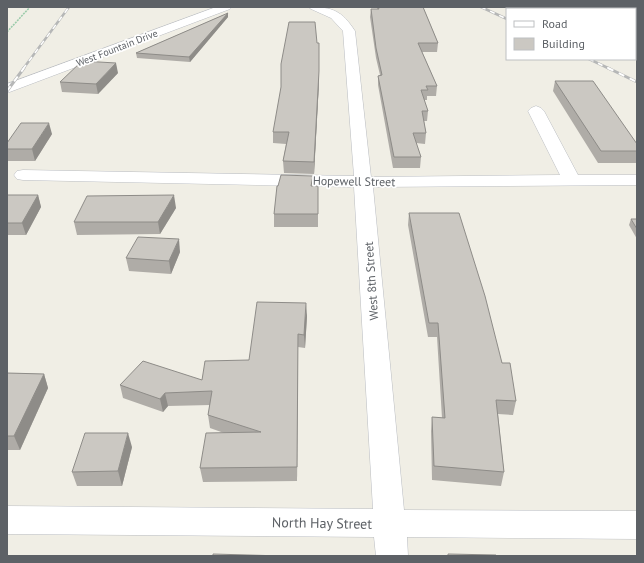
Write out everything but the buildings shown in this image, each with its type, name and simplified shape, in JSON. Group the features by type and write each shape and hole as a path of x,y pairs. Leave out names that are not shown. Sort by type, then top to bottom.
{"street":[{"name":"West Fountain Drive","path":"7,89 226,7"},
{"name":"West 8th Street","path":"330,10 341,20 349,31 363,182 392,556"},
{"path":"536,111 572,182"},
{"name":"Hopewell Street","path":"23,176 363,182 572,182 637,180"},
{"name":"North Hay Street","path":"7,520 637,526"}],"path":[{"path":"7,32 30,7"}],"railway":[{"path":"23,69 69,7"},
{"path":"481,7 506,19"},
{"path":"591,60 610,69"},
{"path":"7,91 24,68"},
{"path":"608,68 637,82"}]}
